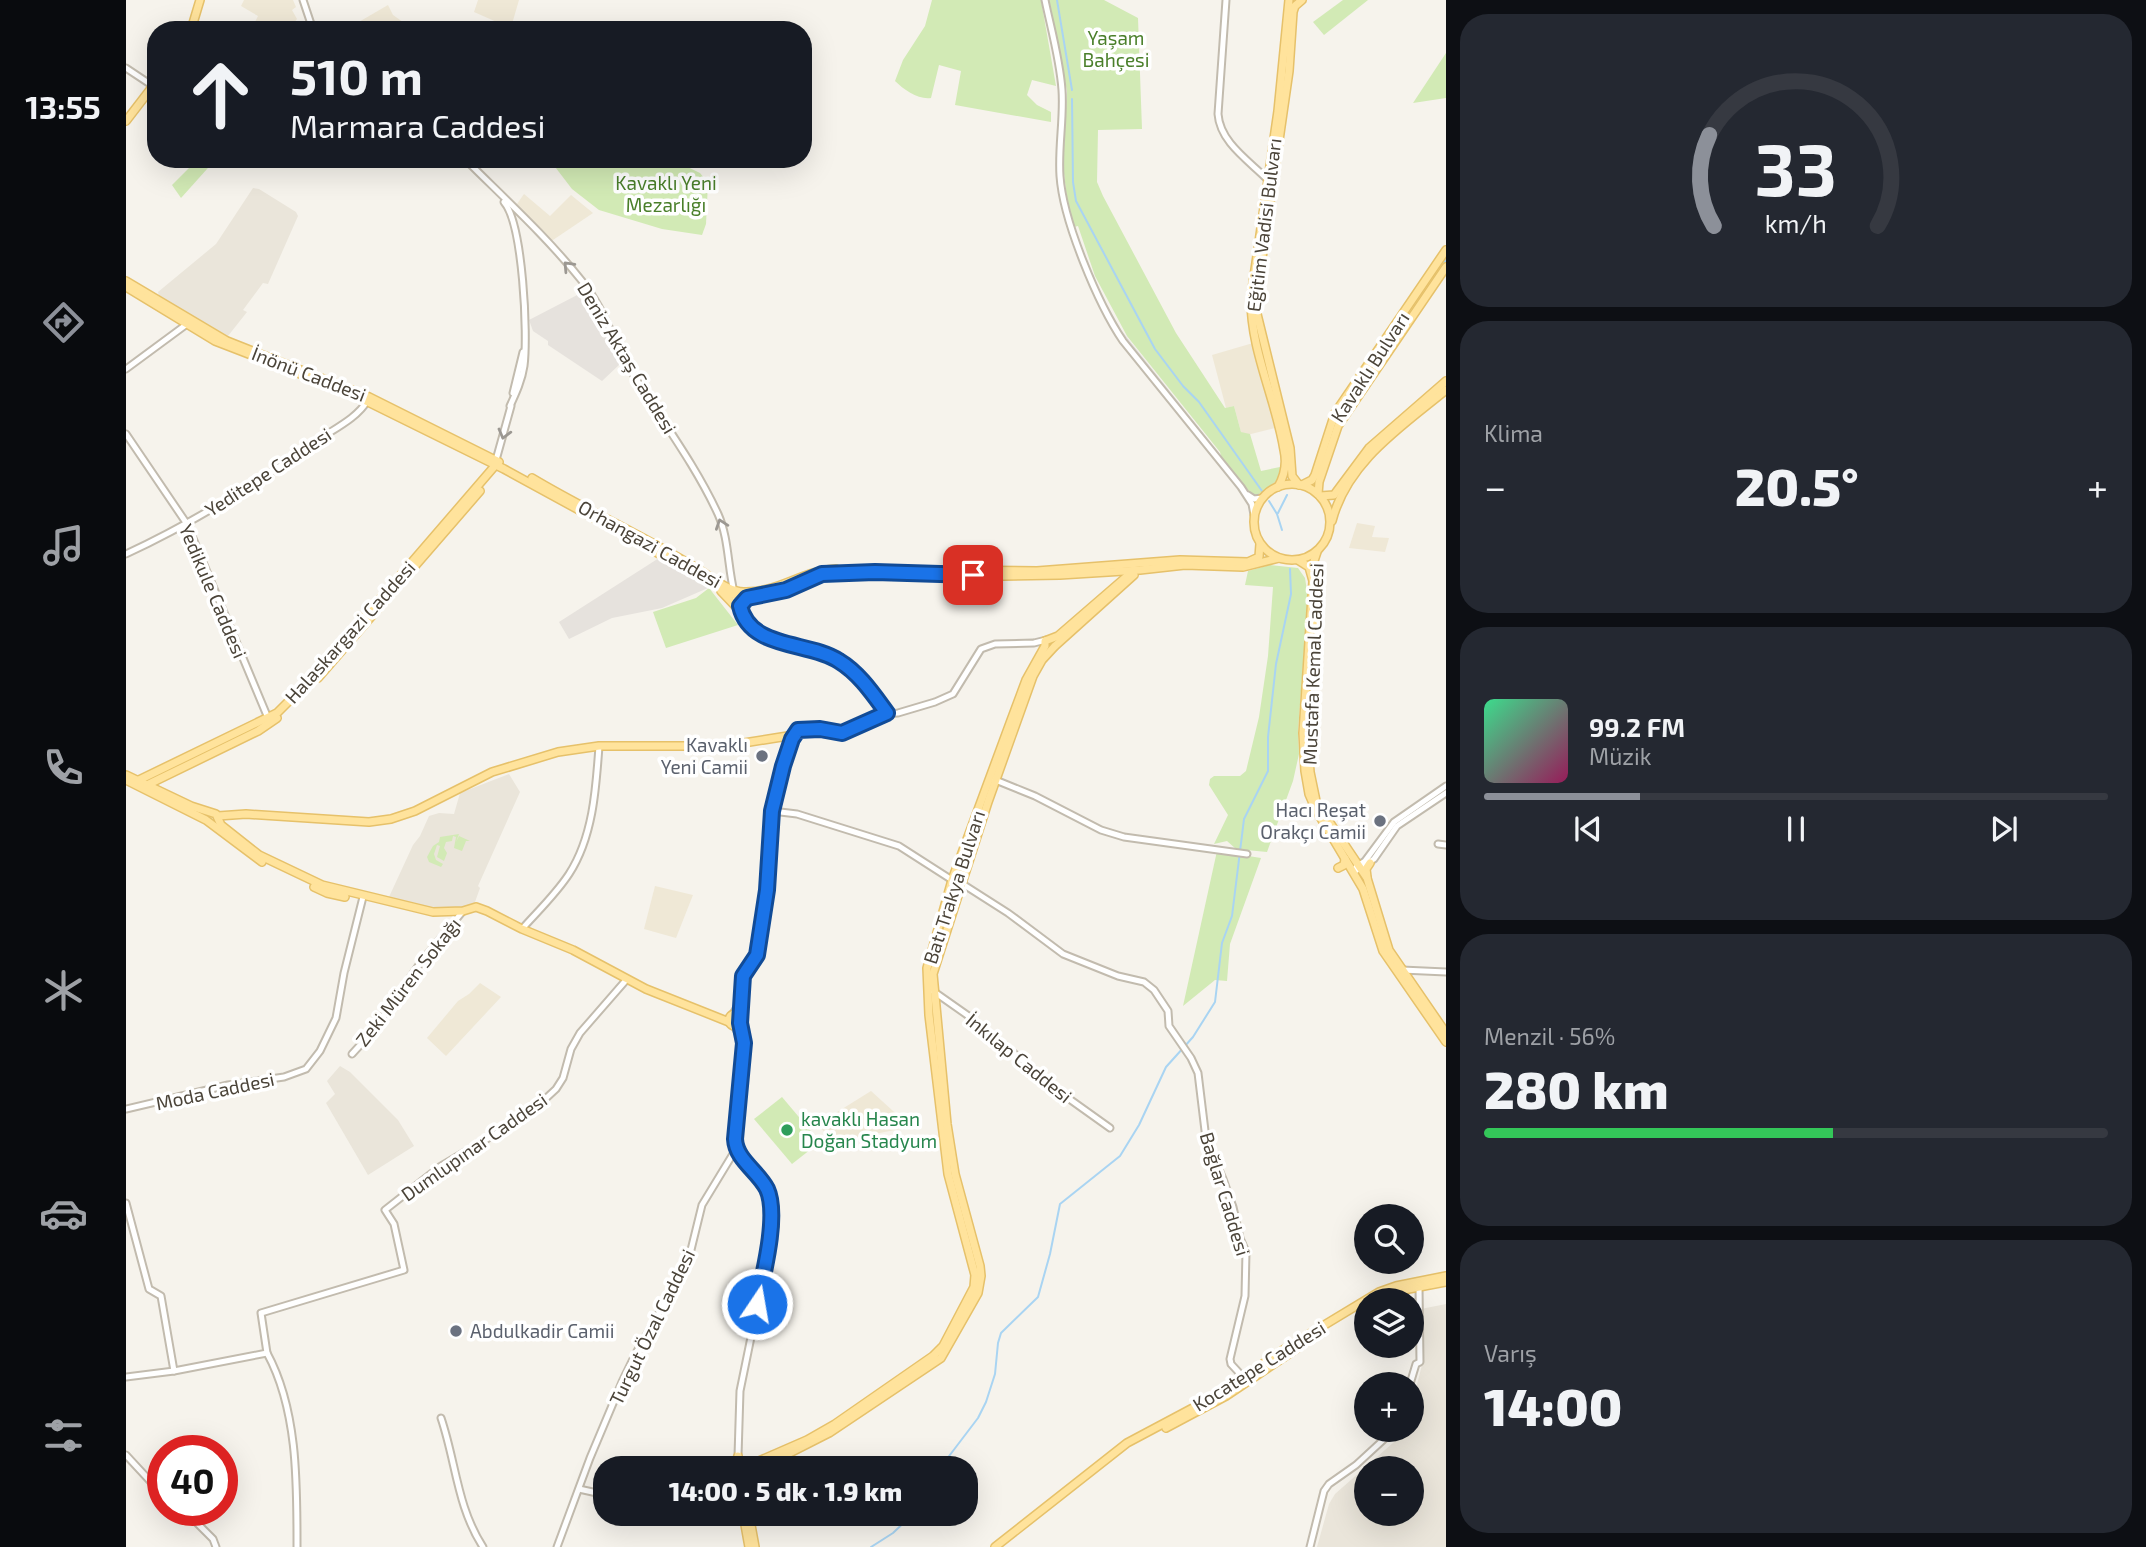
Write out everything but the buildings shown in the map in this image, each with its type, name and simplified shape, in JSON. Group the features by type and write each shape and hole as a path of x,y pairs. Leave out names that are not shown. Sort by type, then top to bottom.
{"main road":[{"path":"196,21 203,0"},
{"path":"1291,2 1303,0"},
{"name":"Eğitim Vadisi Bulvarı","path":"1291,2 1257,314 1290,448 1292,476 1301,485"},
{"path":"126,121 147,96"},
{"path":"126,129 147,98"},
{"name":"Eğitim Vadisi Bulvarı","path":"1269,185 1251,297 1251,316 1285,452 1284,475 1278,487"},
{"name":"Kavaklı Bulvarı","path":"1301,485 1312,480 1315,475 1332,420 1340,406 1446,250"},
{"name":"Kavaklı Bulvarı","path":"1319,495 1319,482 1338,426 1446,267"},
{"path":"126,281 215,341 353,392 367,401 388,408"},
{"path":"126,286 149,297"},
{"path":"1138,568 1180,560 1254,561 1261,553 1254,515 1262,498 1278,487 1301,485 1319,495 1334,495 1368,448 1446,381"},
{"path":"1138,568 1185,565 1252,567 1279,558 1298,560 1317,552 1326,540 1336,505 1363,462 1446,390"},
{"name":"İnönü Caddesi","path":"353,392 388,408"},
{"name":"Orhangazi Caddesi","path":"388,408 631,534 735,594 784,585 810,572 825,569 1037,571 1138,568"},
{"path":"147,785 272,722 324,671 498,464"},
{"path":"1319,495 1329,513 1331,525"},
{"path":"1261,544 1279,558"},
{"name":"Halaskargazi Caddesi","path":"138,781 277,713 427,550"},
{"name":"Mustafa Kemal Caddesi","path":"1317,552 1314,561 1319,583 1308,728 1310,772 1319,807 1356,860 1351,869"},
{"name":"Orhangazi Caddesi","path":"670,555 716,586 747,598 786,590 816,575 834,573 1032,576 1114,572 1138,568"},
{"name":"Mustafa Kemal Caddesi","path":"1298,560 1309,567 1313,581 1304,721 1305,771 1312,804 1351,869 1363,880 1384,939 1402,970 1446,1033"},
{"name":"Batı Trakya Bulvarı","path":"785,1456 845,1424 941,1358 978,1293 981,1276 955,1174 927,968 953,880 1033,676 1049,644 1117,583 1138,568"},
{"name":"Batı Trakya Bulvarı","path":"1049,644 1138,568"},
{"path":"1114,572 1119,575 1117,583"},
{"path":"716,586 741,612"},
{"path":"741,612 740,606 747,598"},
{"path":"209,823 208,816 246,814 369,822 409,813 492,772 558,752 598,746 721,746 794,735"},
{"path":"126,775 217,816 221,825 259,855 322,885 433,912 463,911 476,907 573,950 654,993 733,1020"},
{"name":"Batı Trakya Bulvarı","path":"770,1456 826,1429 924,1363 943,1346 971,1296 975,1275 948,1174 931,990 935,965 993,779"},
{"path":"126,780 209,823 255,859 327,893 356,899 363,897"},
{"path":"1363,880 1370,863"},
{"path":"953,880 955,886 961,883"},
{"name":"Mustafa Kemal Caddesi","path":"1363,880 1383,951 1446,1042"},
{"name":"Kocatepe Caddesi","path":"1406,1288 1446,1276"},
{"name":"Kocatepe Caddesi","path":"1245,1379 1379,1292 1418,1284 1446,1282"},
{"name":"Kocatepe Caddesi","path":"995,1547 1127,1443 1221,1393 1354,1313"},
{"path":"746,1526 750,1547"},
{"path":"751,1526 755,1547"}],"street":[{"path":"303,0 310,21"},
{"path":"1045,0 1062,88 1059,159 1061,191 1070,224 1097,292 1107,316 1123,341 1241,488 1252,505 1254,515"},
{"path":"1226,0 1218,118 1228,141 1269,185"},
{"path":"126,68 147,81"},
{"name":"Deniz Aktaş Caddesi","path":"473,168 529,223 588,289 628,366 701,482 723,528 741,612"},
{"path":"493,189 510,209 517,238 527,339 516,373 498,464"},
{"path":"517,238 519,224 529,223"},
{"path":"126,369 189,322"},
{"name":"Yeditepe Caddesi","path":"126,554 187,524 284,464 346,421 363,408 367,401"},
{"name":"Yedikule Caddesi","path":"126,434 187,524 269,719"},
{"path":"1241,488 1252,499 1262,498"},
{"path":"741,612 748,624 776,642 830,655 839,660 860,678 887,713"},
{"path":"738,1456 740,1391 767,1259 770,1219 767,1190 736,1149 743,1041 733,1020 741,1000 743,976 757,955 765,902 772,811 794,735 802,729 842,733 887,713 919,707 953,694 981,649 995,644 1049,644"},
{"path":"522,929 570,872 582,846 590,823 597,777 598,746"},
{"path":"993,779 1035,796 1101,830 1124,837 1247,854"},
{"path":"1351,869 1365,861 1394,822 1446,786"},
{"path":"1351,869 1370,863 1397,826 1446,793"},
{"path":"772,811 797,814 899,846 953,880"},
{"path":"1438,844 1446,845"},
{"name":"Bağlar Caddesi","path":"961,883 1008,913 1063,954 1118,976 1144,982 1154,990 1168,1011 1168,1026 1189,1054 1198,1073 1206,1139 1227,1188 1246,1252 1245,1296 1230,1359 1245,1379"},
{"name":"Moda Caddesi","path":"126,1109 304,1071 320,1051 335,1018 363,897"},
{"name":"Zeki Müren Sokağı","path":"352,1054 373,1031 416,968 463,911"},
{"path":"1402,970 1446,972"},
{"name":"Dumlupınar Caddesi","path":"267,1353 261,1313 404,1270 394,1224 385,1210 441,1166 529,1114 556,1089 563,1078 571,1049 580,1032 627,979"},
{"name":"İnkılap Caddesi","path":"931,990 970,1017 1068,1098 1110,1128"},
{"name":"Turgut Özal Caddesi","path":"557,1547 590,1458 636,1353 667,1302 689,1258 702,1205 736,1149"},
{"path":"126,1203 149,1289 161,1296 174,1371"},
{"path":"1414,1372 1416,1364 1420,1362 1418,1284"},
{"path":"126,1377 174,1371 267,1353 288,1414 297,1499 296,1547"},
{"path":"441,1418 453,1456 455,1480 465,1512 482,1547"},
{"path":"1310,1547 1326,1489 1381,1442"},
{"path":"126,1455 147,1478"},
{"path":"579,1489 593,1492"},
{"path":"200,1526 213,1539 216,1547"}],"shaded area":[{"path":"244,0 293,0 296,7 292,10 297,19 256,21 258,16 241,6"},
{"path":"478,0 519,0 513,21 494,21 474,12"},
{"path":"388,5 393,15 402,21 360,21"},
{"path":"253,188 296,212 298,216 268,284 263,283 243,310 247,312 228,336 222,337 159,296 158,292 216,244"},
{"path":"524,194 550,216 571,195 593,213 550,242 517,204"},
{"path":"583,292 620,364 602,381 548,345 548,341 533,331 529,320"},
{"path":"1103,298 1122,331 1219,456 1127,343 1109,317 1101,299"},
{"path":"1253,343 1275,428 1247,435 1241,432 1234,406 1226,408 1212,355"},
{"path":"1357,523 1375,526 1372,537 1389,538 1385,552 1349,548"},
{"path":"659,558 708,588 662,608 612,618 569,639 559,622"},
{"path":"509,774 520,792 478,886 480,888 475,902 468,907 433,910 391,901 389,897 429,816 439,813 454,814 460,793"},
{"path":"655,886 693,895 676,938 644,929"},
{"path":"480,983 501,997 446,1056 427,1038 458,1001"},
{"path":"340,1066 350,1072 398,1120 414,1146 368,1175 326,1103 335,1094 327,1081"},
{"path":"871,1091 904,1121 900,1129 834,1142 830,1139 818,1124"},
{"path":"1446,1304 1446,1547 1317,1547 1329,1504 1335,1494 1354,1477 1354,1526 1424,1526 1424,1456 1378,1456 1394,1442 1424,1442 1424,1308"}],"green space":[{"path":"932,0 1041,0 1056,86 1032,80 1027,95 1037,105 1051,112 1051,122 955,105 961,71 939,65 931,98 912,94 895,81 903,60 925,26"},
{"name":"Yaşam Bahçesi","path":"1049,0 1104,0 1138,18 1142,129 1098,130 1097,182 1176,333 1225,408 1234,406 1241,432 1250,434 1261,471 1280,467 1279,479 1255,497 1127,336 1095,276 1078,226 1074,227 1067,200 1063,164 1067,91"},
{"path":"1343,0 1368,0 1324,35 1313,22"},
{"path":"1446,53 1446,98 1413,103"},
{"path":"189,168 208,168 181,198 172,185"},
{"name":"Kavaklı Yeni Mezarlığı","path":"556,168 690,168 700,173 708,183 706,224 702,235 662,229 599,210 572,189"},
{"path":"1270,565 1298,568 1305,578 1308,597 1298,731 1299,754 1293,781 1267,852 1236,849 1227,841 1214,844 1228,815 1209,785 1214,776 1240,776 1246,771 1259,717 1268,656 1273,587 1245,585 1248,571"},
{"path":"709,588 738,625 666,648 653,612 696,598"},
{"path":"459,834 456,842 459,836 470,841 466,841 462,851 454,848 456,837 453,836 452,841 446,842 444,848 447,853 444,861 437,857 440,846 437,845 434,854 436,860 443,864 441,867 429,862 427,857 440,837"},
{"path":"1217,851 1261,858 1230,944 1227,981 1215,980 1183,1006"},
{"name":"kavaklı Hasan Doğan Stadyum","path":"782,1097 820,1142 792,1164 754,1119"}],"waterway":[{"path":"1057,0 1072,90"},
{"path":"1072,99 1073,182 1076,201 1155,349 1199,402 1262,491"},
{"path":"1441,268 1446,260"},
{"path":"1349,402 1394,337"},
{"path":"1278,513 1287,495"},
{"path":"1269,501 1282,530"},
{"path":"949,1456 978,1418 986,1402 995,1374 1001,1333 1038,1297 1060,1204 1120,1156 1139,1125 1166,1067 1193,1037 1215,1002 1222,943 1232,916 1244,819 1268,771 1268,737 1276,664 1291,594 1290,569"},
{"path":"871,1547 900,1526"}],"place":[{"name":"Kavaklı Yeni Camii","path":"762,756"},
{"name":"Hacı Reşat Orakçı Camii","path":"1380,821"},
{"name":"kavaklı Hasan Doğan Stadyum","path":"787,1130"},
{"name":"Abdulkadir Camii","path":"456,1331"}],"route":[{"path":"757,1304 769,1243 769,1205 767,1190 736,1149 735,1139 744,1043 740,1023 743,1011 743,976 757,955 767,890 772,811 776,791 792,739 798,730 820,729 842,733 887,713 855,673 830,655 776,642 748,624 741,612 741,602 747,598 786,590 822,574 875,572 973,575"}]}
